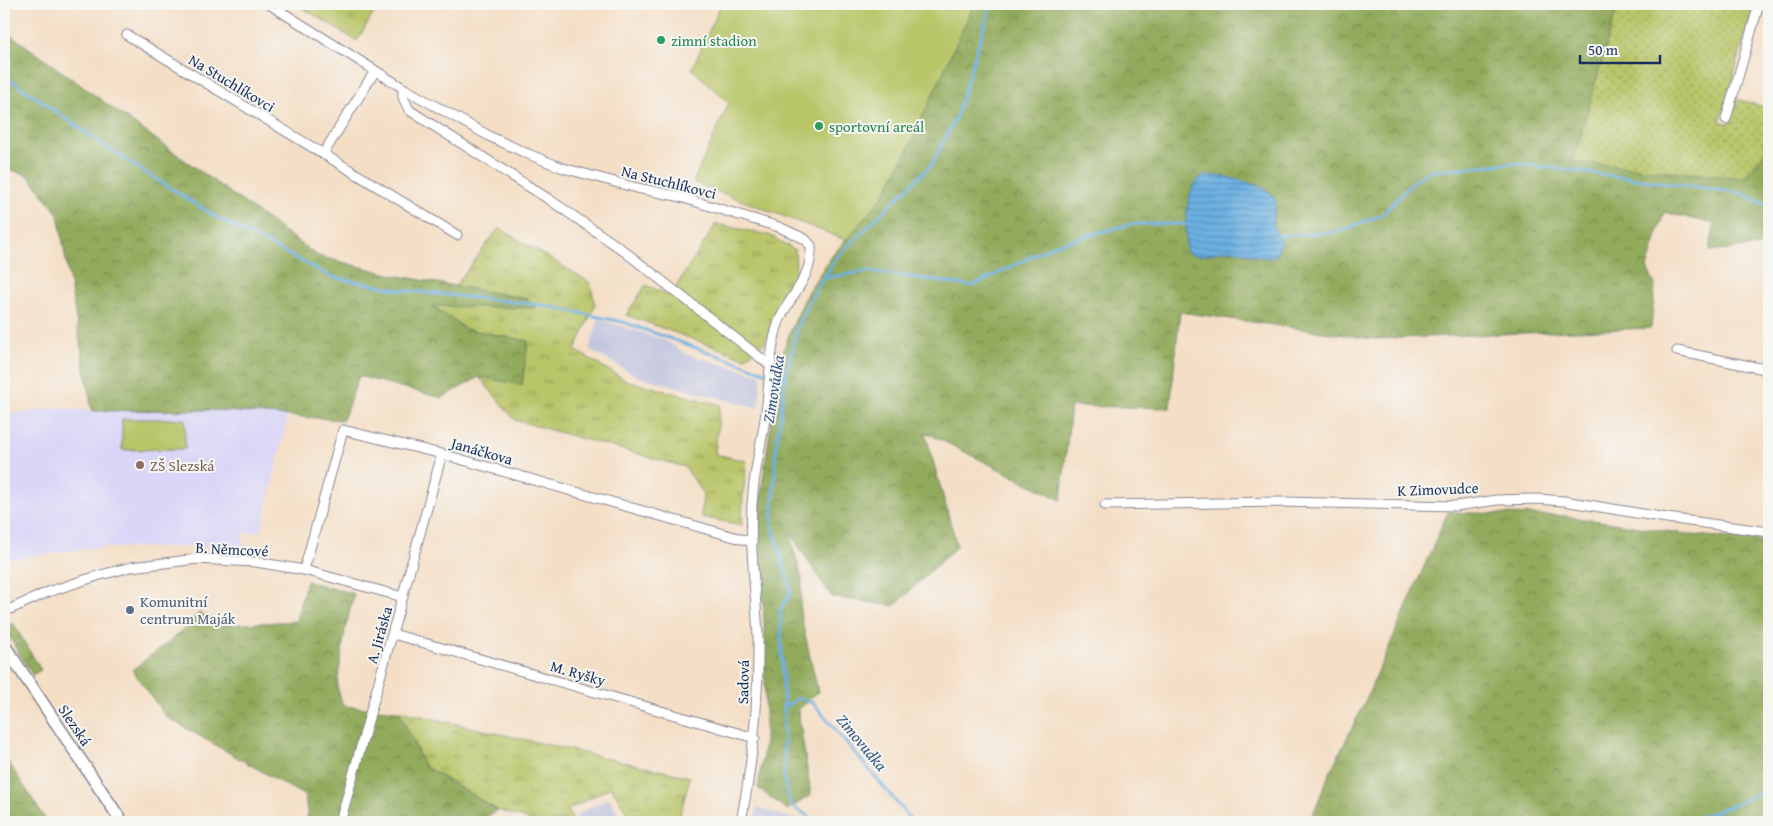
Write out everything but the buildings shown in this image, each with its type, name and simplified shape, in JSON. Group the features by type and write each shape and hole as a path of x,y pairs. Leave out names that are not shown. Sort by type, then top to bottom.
{"street":[{"name":"Na Stuchlíkovci","path":"269,4 403,88 491,137 528,154 563,168 637,188 677,196 779,227 805,239 811,246 810,266 778,324 773,345 766,412 753,493 752,542"},
{"path":"1726,119 1759,4"},
{"name":"Na Stuchlíkovci","path":"127,35 457,235"},
{"path":"323,154 375,71"},
{"path":"403,88 403,97 409,110 550,200 620,248 772,366"},
{"path":"1677,351 1769,370"},
{"name":"Janáčkova","path":"304,570 343,430 442,454 752,542"},
{"name":"A. Jiráska","path":"340,822 442,454"},
{"name":"K Zimovudce","path":"1105,505 1283,502 1456,506 1497,500 1537,499 1564,501 1769,532"},
{"name":"Sadová","path":"741,822 755,738 758,638 752,542"},
{"name":"B. Němcové","path":"4,612 56,590 97,576 131,567 197,559 256,562 304,570 403,597"},
{"name":"M. Ryšky","path":"393,634 755,738"},
{"name":"Slezská","path":"4,645 122,822"}],"shaded area":[{"path":"599,319 664,340 688,355 761,375 758,408 636,376 589,349"},
{"name":"ZŠ Slezská","path":"60,408 92,411 212,410 288,416 261,532 243,533 243,546 92,548 11,559 4,552 4,415"},
{"path":"609,798 623,822 579,822 576,815"},
{"path":"756,807 802,822 755,822"}],"green space":[{"path":"4,4 11,35 318,256 393,275 528,299 536,308 432,306 465,329 528,341 522,385 479,377 442,398 359,376 343,420 212,410 92,411 58,214 28,175 4,168"},
{"path":"296,4 379,4 357,41"},
{"name":"sportovní areál","path":"721,4 974,4 908,149 883,196 846,240 693,182 729,103 692,69"},
{"path":"974,4 1618,4 1573,162 1743,178 1769,148 1769,245 1710,251 1714,224 1664,212 1647,268 1655,285 1651,328 1374,339 1180,312 1170,408 1071,406 1061,500 925,432 957,546 894,606 832,597 789,532 802,579 800,612 818,692 798,710 811,795 787,810 758,788 765,740 765,642 759,508 779,365 789,334 808,291 832,256 883,196 908,149"},
{"path":"1618,4 1755,4 1720,121 1729,124 1736,99 1769,108 1769,148 1743,178 1573,162"},
{"path":"716,224 769,235 795,250 796,275 764,343 745,358 626,315 646,285 670,296"},
{"path":"499,228 591,283 595,306 575,350 625,380 720,405 715,454 747,461 742,525 701,517 703,493 685,467 515,420 479,377 528,341 465,329 431,305 535,307 527,299 455,286"},
{"path":"122,419 185,419 185,449 122,450"},
{"path":"1448,512 1565,516 1693,535 1769,541 1769,822 1310,822 1330,772 1363,706"},
{"path":"306,581 354,594 345,630 337,686 343,706 399,711 424,766 497,810 479,822 360,822 351,820 347,822 308,822 305,796 166,717 132,670 174,638 199,613 228,625 296,621"},
{"path":"13,623 41,670 32,675 9,636 7,626"},
{"path":"399,711 690,777 678,822 633,822 611,787 568,810 573,822 529,822 527,819 497,810 424,766"},
{"path":"4,755 47,822 4,822"}],"water":[{"path":"1204,175 1230,178 1252,184 1270,192 1276,203 1273,223 1281,243 1276,256 1265,258 1230,250 1199,256 1188,253 1186,249 1186,230 1189,199 1197,181"}],"waterway":[{"name":"Zimovůdka","path":"813,822 810,817 793,807 788,798 784,777 784,707 780,610 791,592 772,525 776,448 785,379 798,325 810,300 836,258 932,164 956,117 991,4"},
{"path":"4,75 115,153 216,217 332,277 401,290 542,305 623,322 785,379"},
{"path":"1276,236 1337,232 1382,215 1415,180 1431,171 1515,163 1741,193 1769,206"},
{"path":"824,278 868,271 973,286 1054,245 1131,224 1191,224"},
{"name":"Zimovudka","path":"784,707 799,698 813,703 913,822"},
{"path":"1686,822 1736,804 1769,788"}],"place":[{"name":"zimní stadion","path":"661,40"},
{"name":"sportovní areál","path":"819,126"},
{"name":"ZŠ Slezská","path":"140,465"},
{"name":"Komunitní centrum Maják","path":"130,610"}]}
